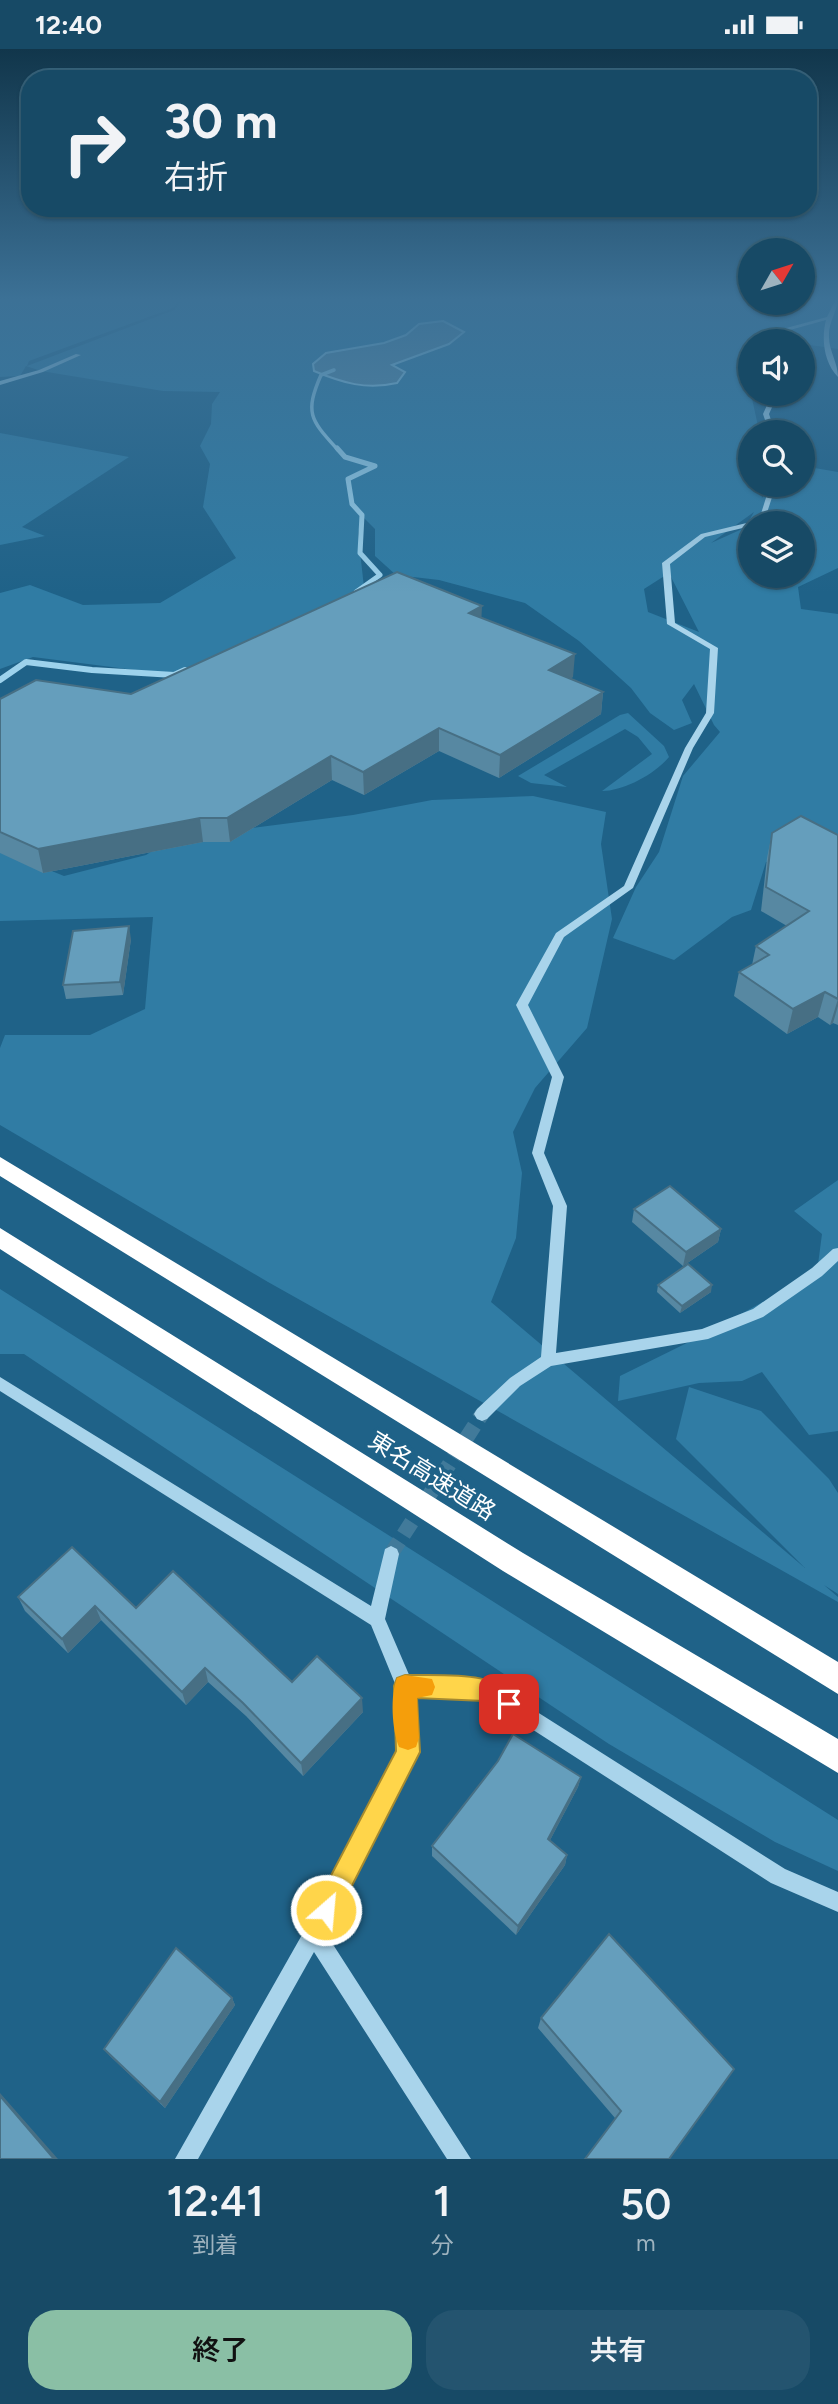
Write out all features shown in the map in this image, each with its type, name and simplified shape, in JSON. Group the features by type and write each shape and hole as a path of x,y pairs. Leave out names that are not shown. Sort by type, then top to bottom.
{"highway":[{"name":"東名高速道路","path":"0,1165 838,1679"},
{"name":"東名高速道路","path":"0,1237 513,1562 838,1757"}],"street":[{"path":"548,1360 560,1206 538,1153 558,1077 522,1005 560,935 628,888 688,748 710,713 715,648 671,624 667,563 703,535 738,527"},
{"path":"482,1414 515,1382 548,1360 703,1335 758,1313 817,1272 838,1253"},
{"path":"0,1383 377,1619"},
{"path":"186,2159 314,1933 408,1752 405,1686 377,1619 391,1554"},
{"path":"405,1686 487,1690 778,1876 838,1902"},
{"path":"314,1933 460,2159"}],"shaded area":[{"path":"217,396 738,396 738,406 753,406 756,420 738,420 738,497 815,497 815,468 838,472 838,568 815,579 815,511 738,511 738,524 711,543 738,531 738,588 798,588 801,609 838,614 838,850 766,862 751,910 732,917 674,960 613,938 636,887 659,852 683,776 720,732 694,684 682,700 692,723 674,730 650,713 631,688 579,641 525,603 439,580 396,575 375,556 375,529 362,516 358,534 365,596 174,675 33,657 0,669 0,593 30,585 83,605 160,603 236,558 203,507 210,464 200,446 211,424 212,404","holes":["669,573 699,632 648,612 644,589"]},
{"path":"0,433 129,457 22,527 45,536 0,545"},
{"path":"628,713 664,746 669,757 638,780 620,788 602,791 652,754 638,737 625,729 544,775 567,787 531,783 518,776 620,715"},
{"path":"533,796 606,812 601,844 612,919 587,1028 535,1088 513,1132 522,1173 516,1238 491,1302 805,1568 676,1439 689,1387 761,1411 829,1479 838,1493 838,1594 824,1585 838,1597 838,1602 268,1282 0,1125 0,1048 5,1035 90,1035 145,1009 153,917 0,921 0,850 64,876 146,855 173,838 353,815 432,800"},
{"path":"838,1180 838,1431 809,1435 762,1372 742,1381 699,1383 618,1401 620,1376 703,1335 817,1272 822,1234 794,1211"},
{"path":"0,1289 838,1820 838,1871 775,1842 609,1744 24,1354 0,1354"}],"building":[{"path":"397,572 482,606 469,613 575,654 549,670 603,692 500,755 439,728 363,772 331,756 227,818 200,818 38,849 0,832 0,699 36,680 131,694"},
{"path":"801,816 838,835 838,999 825,992 793,1009 739,972 769,955 756,946 809,911 766,887 772,833"},
{"path":"129,926 120,982 63,985 73,931"},
{"path":"670,1186 721,1229 686,1252 634,1209"},
{"path":"688,1264 712,1285 682,1306 658,1285"},
{"path":"72,1547 136,1608 173,1571 292,1682 317,1656 362,1698 301,1763 205,1668 182,1692 95,1606 62,1639 18,1597"},
{"path":"513,1734 581,1777 548,1839 567,1855 518,1926 432,1846 498,1761"},
{"path":"609,1934 734,2069 669,2159 585,2159 621,2111 541,2018"},
{"path":"176,1948 232,1998 160,2102 104,2049"},
{"path":"0,2096 54,2159 0,2159"}],"waterway":[{"path":"314,396 312,408 316,423 338,450"},
{"path":"337,448 345,457 375,466 348,479 352,504 362,515 360,553 380,575 356,592"},
{"path":"0,680 26,662 92,670 174,675 185,670"}],"tunnel":[{"path":"391,1554 482,1414"}],"slow traffic":[{"path":"408,1738 405,1686 424,1687"}],"route":[{"path":"326,1910 408,1752 405,1686 487,1690 509,1704"}]}
